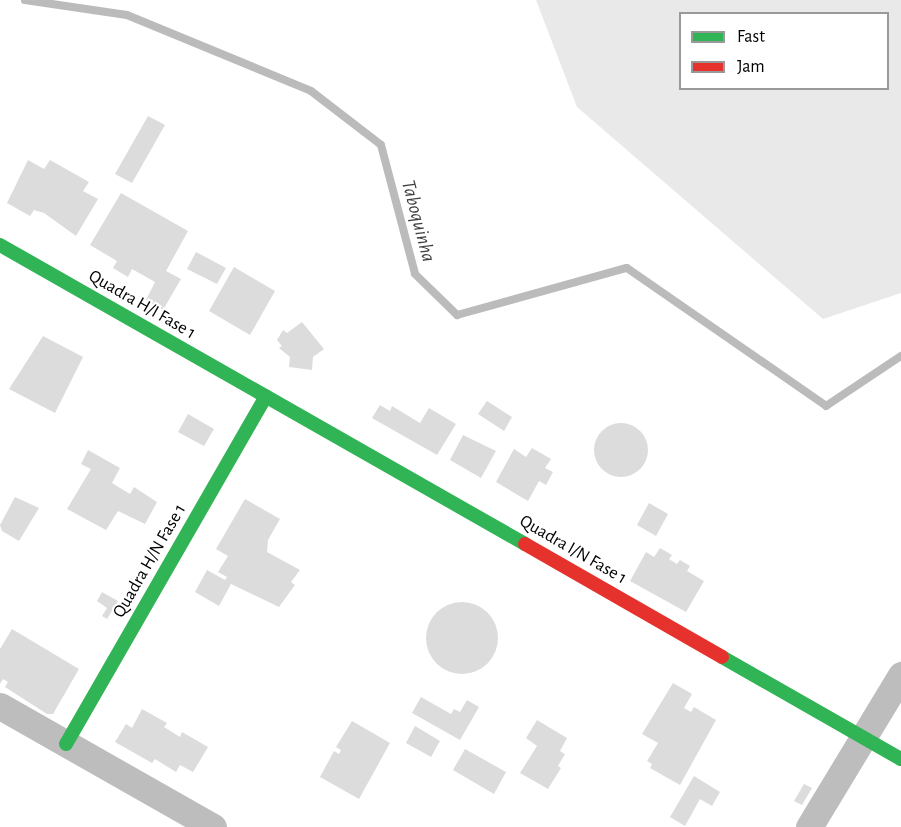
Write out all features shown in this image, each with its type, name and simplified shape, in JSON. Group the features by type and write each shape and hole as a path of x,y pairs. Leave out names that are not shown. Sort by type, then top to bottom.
{"street":[{"name":"Quadra H/I Fase 1","path":"0,245 266,396"},
{"name":"Quadra I/N Fase 1","path":"266,396 901,759"},
{"name":"Quadra H/N Fase 1","path":"66,744 266,396"},
{"path":"809,827 901,675"},
{"path":"0,706 213,827"}],"shaded area":[{"path":"536,0 901,0 901,293 823,319 577,107"}],"building":[{"path":"148,116 165,125 132,183 115,174"},
{"path":"28,160 44,169 50,160 89,182 83,191 98,199 76,236 44,213 34,210 30,216 7,203"},
{"path":"121,193 188,231 166,271 181,279 163,310 146,300 155,282 132,269 128,277 113,268 117,261 90,245"},
{"path":"196,252 226,268 217,284 187,269"},
{"path":"234,267 275,291 250,335 209,311"},
{"path":"302,322 324,349 313,357 312,370 289,367 290,357 279,348 282,346 277,340 283,330 287,333"},
{"path":"43,336 83,357 55,413 9,389"},
{"path":"487,401 512,417 504,431 478,414"},
{"path":"380,405 390,411 392,406 420,423 429,408 456,424 437,455 372,418"},
{"path":"188,414 214,429 204,446 178,432"},
{"path":"621,423 631,425 640,431 646,440 648,450 646,460 640,469 631,475 621,477 611,475 602,469 596,460 594,450 596,440 602,431 611,425"},
{"path":"463,435 496,451 481,478 450,460"},
{"path":"532,448 551,459 545,468 553,472 546,485 539,481 528,501 496,482 514,449 526,457"},
{"path":"88,450 120,468 112,483 130,494 134,487 157,502 145,524 118,511 106,530 67,509 91,469 81,464"},
{"path":"15,497 39,508 19,541 2,531 0,525"},
{"path":"245,499 280,519 268,540 267,552 300,570 291,582 295,585 279,607 231,584 219,606 195,592 207,570 225,580 227,577 218,572 228,556 216,549"},
{"path":"649,503 668,514 656,536 637,525"},
{"path":"660,548 672,555 669,559 677,564 680,560 690,566 687,571 704,581 686,612 630,581 646,552 654,557"},
{"path":"102,592 118,601 107,619 102,616 107,608 97,601"},
{"path":"455,602 469,602 488,612 498,631 498,645 488,664 469,674 455,674 436,664 426,645 426,631 436,612"},
{"path":"12,629 79,669 53,714 47,714 5,687 8,682 3,679 0,684 0,649"},
{"path":"673,683 692,694 684,708 691,712 694,707 716,720 680,785 650,768 652,764 647,761 658,743 642,734"},
{"path":"421,697 451,714 454,709 460,712 467,700 479,707 460,740 412,713"},
{"path":"142,709 167,723 164,727 180,737 182,732 208,747 193,772 180,765 176,772 155,759 152,763 115,742 126,724 132,728"},
{"path":"537,720 567,738 560,751 565,754 558,766 561,768 548,789 520,773 537,746 526,738"},
{"path":"352,721 390,743 359,799 320,777 334,751 339,754 341,750 336,747"},
{"path":"415,726 440,741 431,757 406,743"},
{"path":"465,749 506,772 494,794 453,770"},
{"path":"694,776 720,792 712,806 700,799 685,826 670,817"},
{"path":"804,784 812,788 802,805 794,801"}],"waterway":[{"name":"Taboquinha","path":"25,0 127,15 311,91 381,145 415,274 457,315 627,268 826,406 901,356"}],"traffic: fast":[{"path":"0,245 525,544"},
{"path":"66,744 266,396"},
{"path":"722,657 901,759"}],"traffic: jam":[{"path":"525,544 722,657"}]}
